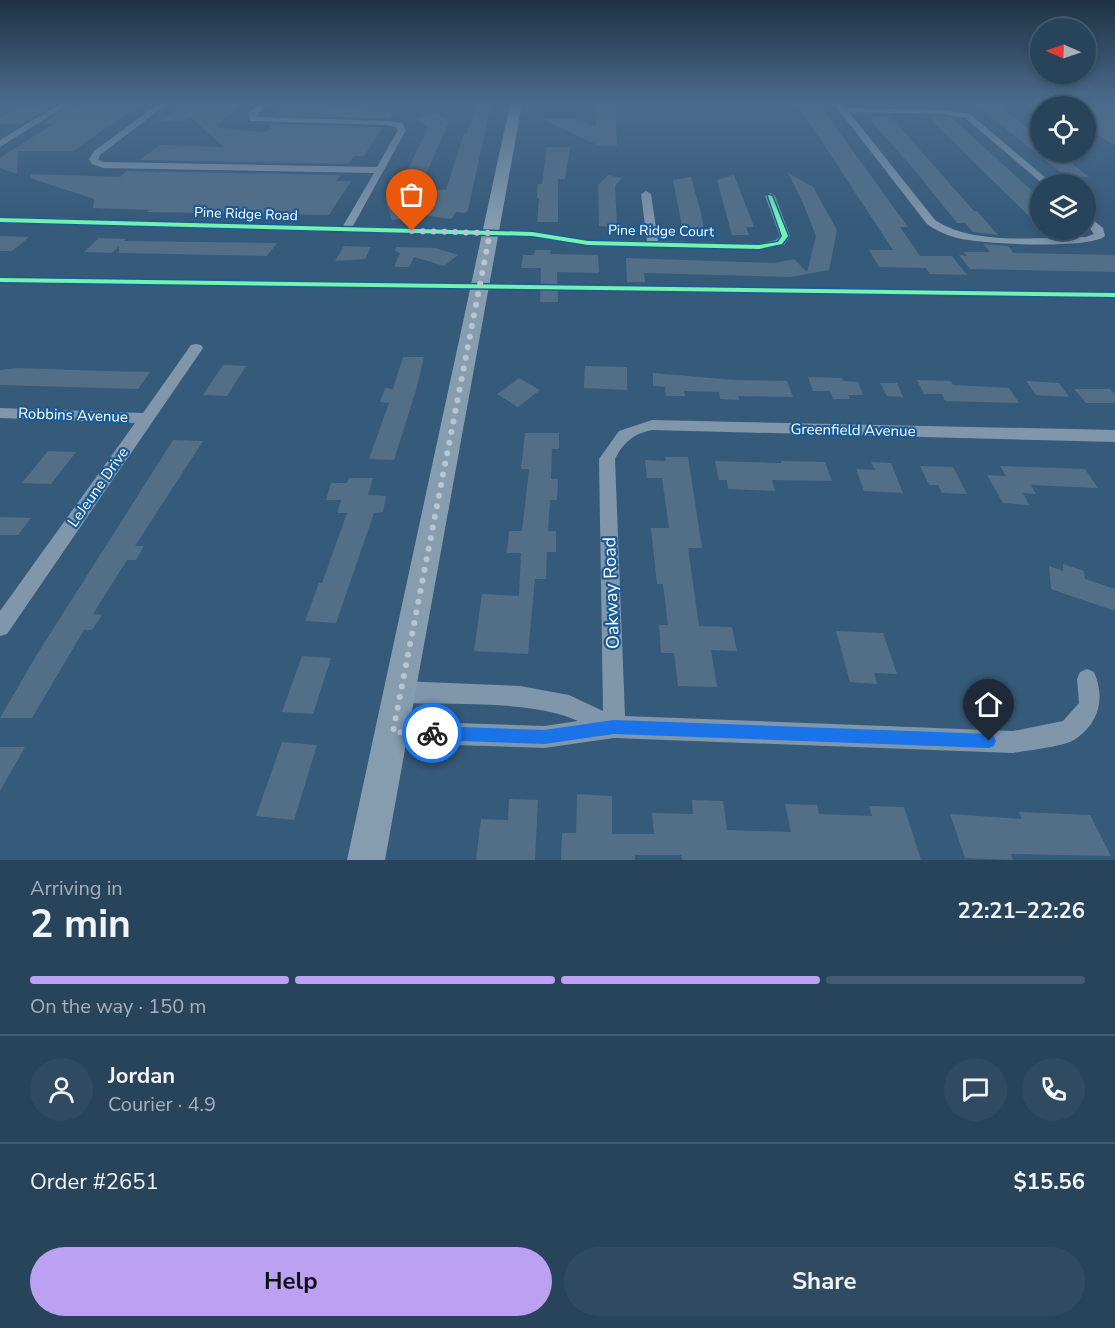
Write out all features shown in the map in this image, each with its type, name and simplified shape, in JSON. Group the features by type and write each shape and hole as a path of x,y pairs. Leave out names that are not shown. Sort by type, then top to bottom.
{"street":[{"path":"109,144 93,159 103,165 379,170"},
{"path":"346,230 394,144"},
{"path":"366,860 508,144"},
{"path":"870,144 931,222 945,233 969,238 1030,239"},
{"path":"1001,144 1036,174"},
{"path":"646,194 653,244"},
{"name":"Pine Ridge Court","path":"490,233 532,234 588,243 759,246 780,243 784,240 785,232 770,196"},
{"name":"Pine Ridge Road","path":"0,220 490,233"},
{"name":"LeJeune Drive","path":"0,627 196,348"},
{"name":"Robbins Avenue","path":"0,413 147,418"},
{"name":"Greenfield Avenue","path":"607,459 617,440 629,429 652,425 1115,436"},
{"name":"Oakway Road","path":"607,459 614,727"},
{"path":"393,732 544,737 614,727 1012,742 1069,731 1090,706 1087,679"},
{"path":"401,692 520,697 569,706 614,727"}],"building":[{"path":"22,144 83,144 73,151 18,151 17,174 0,168 0,158"},
{"path":"221,144 372,144 364,156 354,156 348,164 140,160 159,145 224,147"},
{"path":"420,144 439,144 419,189 446,190 460,144 482,144 468,210 465,213 456,212 451,219 422,215 392,220 385,199 392,186 400,186"},
{"path":"595,144 617,144 617,146"},
{"path":"823,144 848,144 908,227 900,227 920,256 952,256 967,275 930,274 926,268 879,267 869,250 893,250"},
{"path":"892,144 915,144 998,235 973,232 965,223 957,223"},
{"path":"956,144 981,144 1030,189 1030,217"},
{"path":"547,147 570,147 565,179 558,179 558,222 537,222 538,184 542,184"},
{"path":"1048,162 1070,162 1085,174 1062,174"},
{"path":"127,171 341,175 336,181 351,181 329,215 147,212 149,210 93,208 94,199 30,178 31,174 120,177"},
{"path":"788,173 813,187 837,230 829,270 791,277 644,273 645,282 627,282 626,258 775,263 794,259 807,272 816,236"},
{"path":"608,175 622,178 615,186 617,227 599,226 598,185"},
{"path":"734,175 754,227 746,227 749,235 732,235 717,180"},
{"path":"691,177 705,235 687,234 685,226 682,226 673,180"},
{"path":"0,236 29,237 12,251 0,251"},
{"path":"99,238 126,239 124,241 277,243 267,256 119,253 119,246 112,253 84,252"},
{"path":"983,244 1008,246 1014,253 1115,255 1115,272 970,269 959,255 967,256 964,252 990,252"},
{"path":"344,246 371,247 365,259 335,261"},
{"path":"396,247 435,248 458,255 444,266 414,257 409,267 394,267 400,253 395,251"},
{"path":"535,250 551,250 550,254 598,255 599,273 557,272 558,302 540,302 541,268 521,268 523,255 534,255"},
{"path":"403,357 424,357 394,460 369,459 389,403 380,402 385,388 393,389"},
{"path":"223,365 246,366 227,396 203,395"},
{"path":"585,366 627,367 627,390 584,388"},
{"path":"19,368 150,372 138,389 0,385 0,370"},
{"path":"653,373 734,380 787,381 793,397 738,396 739,400 720,399 719,392 684,391 685,396 666,396 665,387 653,386"},
{"path":"808,377 842,378 843,381 858,382 863,395 848,395 850,399 833,399 830,391 813,391"},
{"path":"519,378 540,390 518,407 497,394"},
{"path":"917,380 951,381 953,385 1009,388 1019,403 945,401 942,394 924,394"},
{"path":"1026,381 1059,383 1069,397 1036,395"},
{"path":"880,383 897,383 903,397 887,396"},
{"path":"1074,389 1110,389 1115,394 1115,403 1086,403"},
{"path":"525,433 559,433 559,449 552,449 551,479 558,479 557,500 550,500 548,531 556,531 556,552 547,552 546,579 535,579 528,654 474,651 482,594 519,596 521,553 507,553 509,531 522,531 529,469 521,469"},
{"path":"173,440 203,441 135,546 144,546 136,560 127,560 93,614 102,615 92,630 84,630 32,718 0,718 36,656"},
{"path":"48,451 76,452 51,484 22,483"},
{"path":"665,457 688,457 702,548 688,548 699,626 732,627 737,651 711,650 717,687 678,686 674,653 661,653 659,625 668,625 663,584 657,584 651,528 669,528 662,478 647,478 645,460 666,461"},
{"path":"715,461 825,462 832,481 772,480 775,491 728,489 727,480 719,480"},
{"path":"871,462 891,463 903,493 864,491 856,469 875,470"},
{"path":"920,466 953,467 967,494 942,493 938,485 929,485"},
{"path":"1000,466 1085,469 1098,488 1031,485 1036,494 1023,493 1029,505 1003,503 987,475 1006,476"},
{"path":"349,478 373,478 368,495 386,496 383,512 374,513 336,623 305,621 319,583 322,583 347,513 337,513 341,500 326,500 331,483 347,483"},
{"path":"0,517 31,518 18,535 0,535"},
{"path":"1063,564 1084,571 1085,579 1115,589 1115,611 1051,589 1049,566 1063,571"},
{"path":"836,631 883,633 897,674 874,673 877,684 850,682"},
{"path":"302,656 331,658 313,714 282,712"},
{"path":"282,742 317,745 294,820 256,816"},
{"path":"0,747 25,747 0,791"},
{"path":"577,794 612,796 612,834 654,834 652,813 693,814 692,800 723,801 727,830 791,832 785,804 817,805 819,814 872,816 869,806 904,807 921,860 682,860 681,855 635,855 635,860 561,860 562,833 576,833"},
{"path":"509,799 538,800 535,860 476,860 481,819 508,820"},
{"path":"1019,812 1090,815 1111,856 1011,854 1013,860 965,858 950,814 1022,819"}],"cycle path":[{"path":"0,220 532,234 588,243 759,247 780,243 785,236 770,196"},
{"path":"0,280 1115,295"}],"way so far":[{"path":"412,231 490,233 393,732 432,733"}],"route":[{"path":"432,733 544,737 614,727 989,741"}]}
